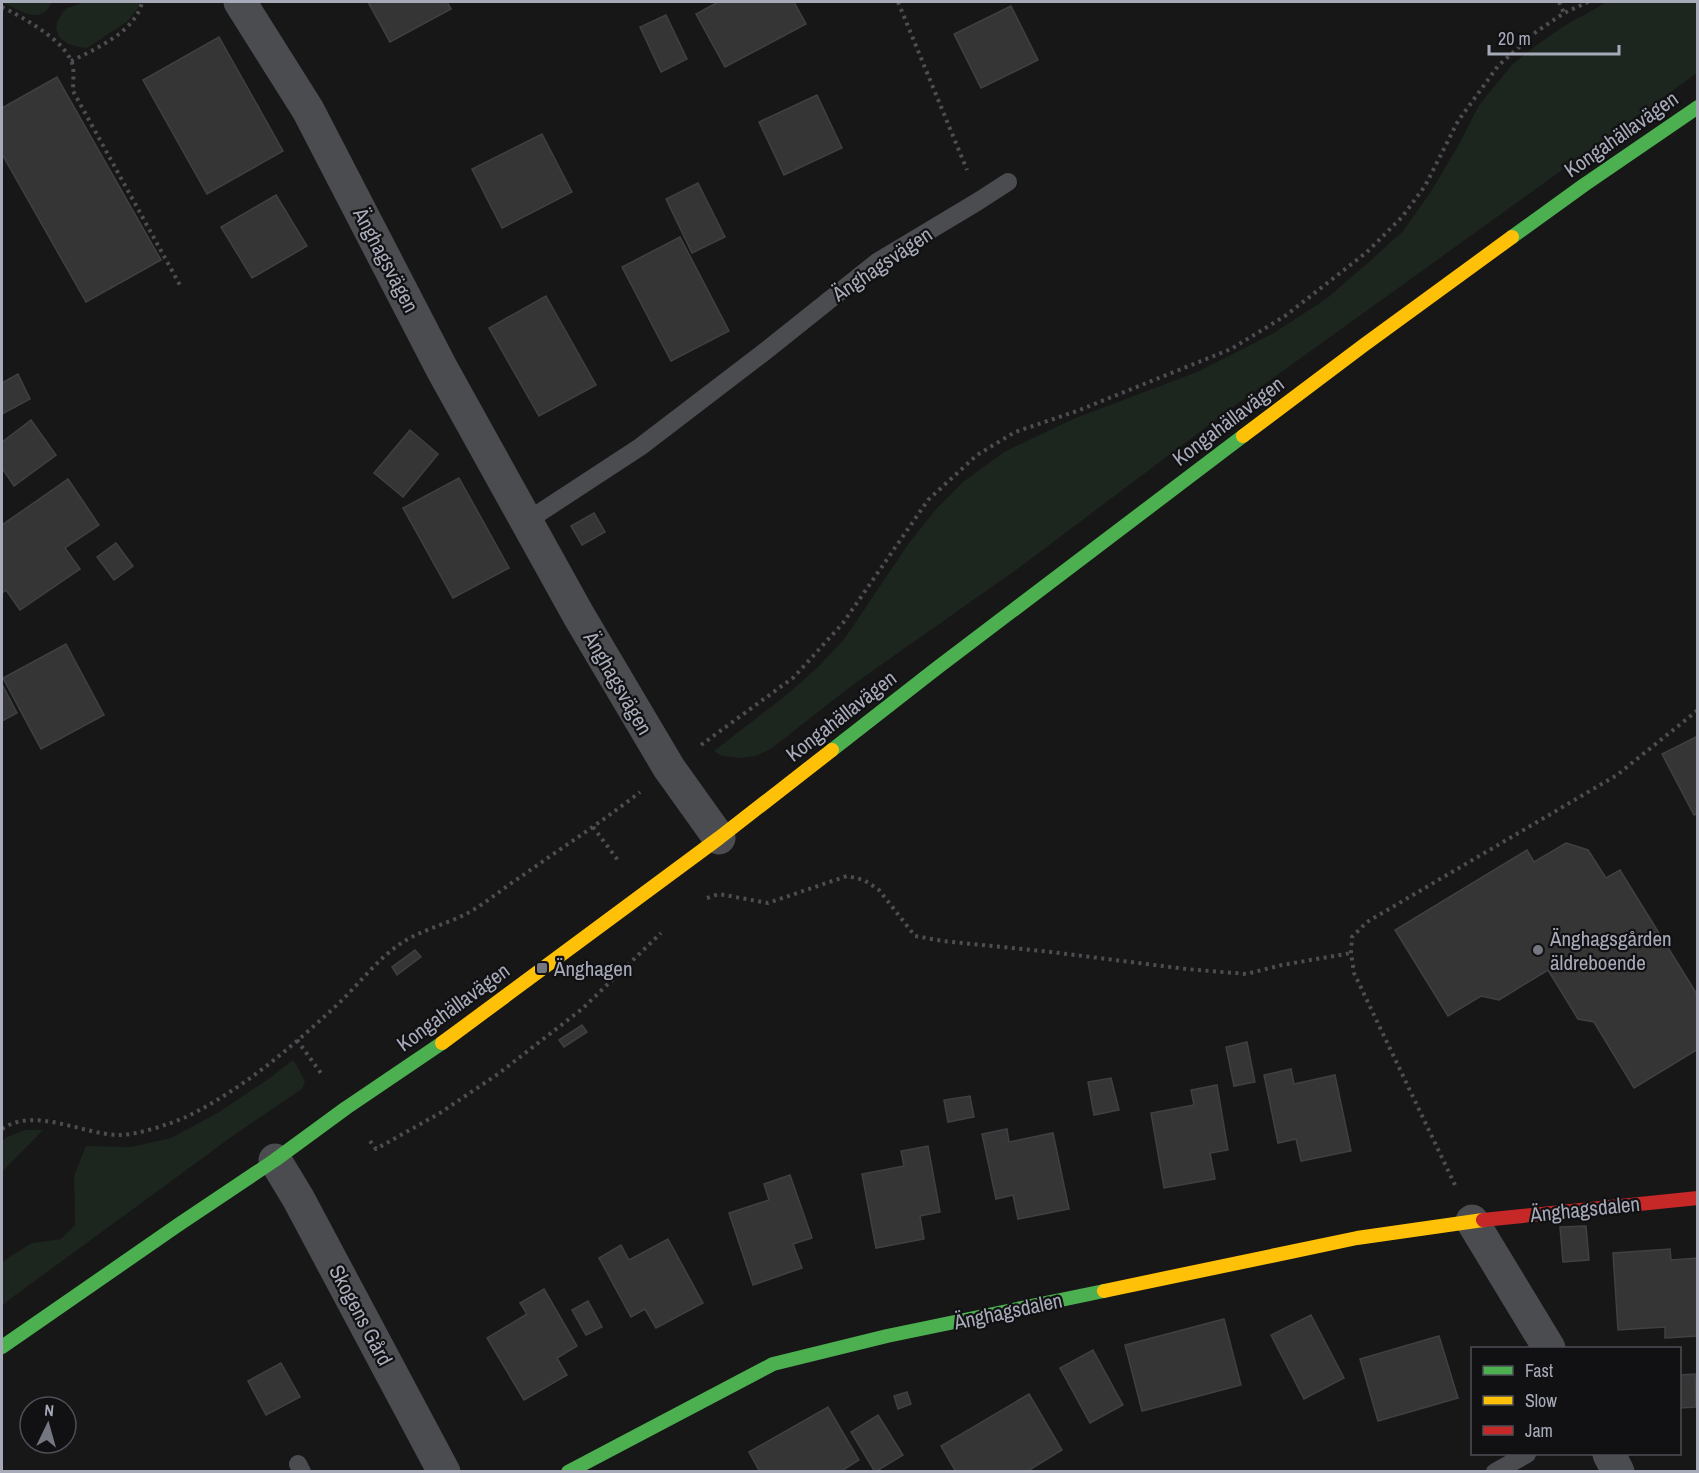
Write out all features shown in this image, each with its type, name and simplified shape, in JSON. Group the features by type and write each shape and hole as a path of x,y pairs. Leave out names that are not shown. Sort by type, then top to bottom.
{"street":[{"name":"Änghagsvägen","path":"240,2 308,110 442,369 579,616 669,768 719,838"},
{"name":"Kongahällavägen","path":"2,1347 453,1035 719,838 937,668 1355,351 1584,185 1698,107"},
{"name":"Skogens Gård","path":"275,1160 298,1198 444,1472"},
{"name":"Änghagsdalen","path":"568,1472 773,1364 887,1336 1357,1238 1472,1221 1698,1198"},
{"path":"1472,1221 1549,1347"},
{"path":"1610,1455 1618,1472"}],"lane":[{"name":"Änghagsvägen","path":"527,521 640,447 877,262 1008,182"},
{"path":"1495,1472 1525,1455"}],"path":[{"path":"71,61 92,51 133,22 141,9 142,2"},
{"path":"898,2 970,177"},
{"path":"1559,2 1564,13"},
{"path":"2,1129 10,1123 34,1120 121,1135 152,1129 184,1118 225,1095 270,1064 339,1003 377,962 404,941 467,914 593,826 794,677 843,623 928,500 977,454 1014,432 1077,411 1231,349 1285,316 1367,252 1402,217 1425,186 1458,121 1498,66 1536,33 1564,13 1588,2"},
{"path":"2,7 44,31 65,51 73,66 73,91 181,288"},
{"path":"1472,1221 1354,973 1351,953 1352,937 1367,922 1617,775 1698,710"},
{"path":"702,900 719,894 768,903 847,876 864,880 879,890 915,936 943,941 1246,974 1351,953"}],"shaded area":[{"path":"2,2 52,2 47,10 36,15 22,12"},
{"path":"82,2 140,2 128,21 87,48 68,44 59,37 56,29 63,12"},
{"path":"1607,2 1697,2 1697,73 1233,407 1020,567 854,684 772,748 756,756 740,758 722,756 714,751 790,692 845,638 909,543 937,508 963,482 1004,452 1073,419 1197,372 1272,334 1326,299 1403,231 1430,193 1479,105 1512,65 1564,26"},
{"path":"293,1060 305,1082 302,1089 237,1133 2,1305 2,1263 32,1243 61,1239 75,1225 74,1176 86,1146 131,1147 171,1138 219,1112"},
{"path":"25,1130 43,1130 2,1172 2,1141"}],"building":[{"path":"368,2 447,2 451,9 390,42"},
{"path":"718,2 794,2 806,24 725,67 696,14"},
{"path":"1011,6 1038,60 981,88 954,34"},
{"path":"666,15 687,59 661,72 640,27"},
{"path":"219,37 283,151 207,194 143,80"},
{"path":"57,77 161,260 86,302 2,154 2,108"},
{"path":"817,95 842,148 784,175 759,122"},
{"path":"542,134 572,192 502,228 472,169"},
{"path":"698,183 725,237 692,253 666,199"},
{"path":"276,195 307,246 252,278 221,227"},
{"path":"680,237 729,331 671,361 622,267"},
{"path":"546,296 596,385 539,416 489,328"},
{"path":"18,374 30,399 2,414 2,383"},
{"path":"31,420 56,455 14,486 2,468 2,442"},
{"path":"410,430 438,454 403,497 374,473"},
{"path":"459,478 509,568 453,598 403,508"},
{"path":"68,479 99,525 65,548 80,569 20,610 6,590 2,593 2,525"},
{"path":"594,513 605,532 582,545 571,526"},
{"path":"116,543 133,566 114,580 97,557"},
{"path":"66,644 104,715 41,749 3,678"},
{"path":"2,684 17,713 2,721"},
{"path":"1698,736 1698,814 1694,815 1662,754"},
{"name":"Änghagsgården äldreboende","path":"1566,843 1588,850 1606,878 1620,870 1698,996 1698,1049 1634,1088 1594,1022 1578,1019 1548,970 1499,1000 1481,996 1448,1016 1395,930 1527,850 1534,862"},
{"path":"415,950 421,957 397,975 392,967"},
{"path":"582,1025 587,1032 564,1047 559,1040"},
{"path":"1247,1042 1255,1082 1234,1086 1226,1047"},
{"path":"1291,1069 1294,1084 1335,1075 1351,1151 1301,1161 1296,1139 1278,1143 1264,1075"},
{"path":"1111,1078 1119,1110 1094,1115 1088,1082"},
{"path":"1217,1085 1228,1150 1210,1153 1215,1179 1164,1188 1151,1113 1194,1105 1191,1090"},
{"path":"970,1096 974,1117 948,1122 944,1100"},
{"path":"1007,1129 1009,1142 1053,1133 1069,1209 1018,1219 1013,1195 996,1199 982,1134"},
{"path":"928,1146 940,1212 920,1216 924,1239 876,1248 862,1174 904,1166 901,1151"},
{"path":"790,1175 812,1238 793,1244 802,1268 753,1285 729,1213 769,1200 764,1184"},
{"path":"1586,1226 1589,1260 1563,1262 1560,1227"},
{"path":"668,1239 703,1303 656,1328 645,1309 631,1317 599,1258 621,1245 629,1260"},
{"path":"1670,1249 1671,1260 1698,1258 1698,1336 1665,1338 1665,1327 1618,1330 1613,1253"},
{"path":"544,1289 577,1346 557,1358 567,1375 524,1400 487,1338 527,1314 520,1303"},
{"path":"588,1301 602,1327 586,1335 572,1310"},
{"path":"1311,1315 1344,1378 1304,1399 1271,1335"},
{"path":"1224,1319 1241,1385 1142,1411 1125,1345"},
{"path":"1439,1336 1458,1398 1378,1421 1360,1359"},
{"path":"1093,1350 1123,1405 1090,1423 1060,1368"},
{"path":"281,1363 300,1397 266,1415 248,1381"},
{"path":"1695,1374 1696,1407 1681,1408 1681,1375"},
{"path":"907,1392 911,1404 898,1409 894,1396"},
{"path":"1029,1394 1062,1450 1026,1472 956,1472 941,1446"},
{"path":"828,1407 859,1460 840,1472 760,1472 749,1452"},
{"path":"878,1415 903,1455 875,1472 851,1432"}],"traffic: fast":[{"path":"1512,237 1698,107"},
{"path":"832,750 1243,436"},
{"path":"2,1347 442,1043"},
{"path":"568,1472 773,1364 887,1336 1104,1291"}],"traffic: slow":[{"path":"1243,436 1512,237"},
{"path":"442,1043 719,838 832,750"},
{"path":"1104,1291 1357,1238 1483,1220"}],"traffic: jam":[{"path":"1483,1220 1698,1198"}],"place":[{"name":"Änghagsgården äldreboende","path":"1538,950"},
{"name":"Änghagen","path":"542,968"}]}
